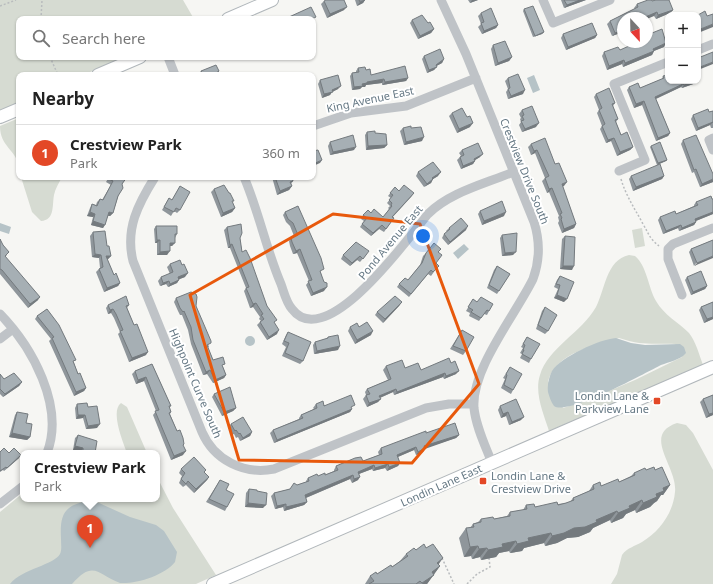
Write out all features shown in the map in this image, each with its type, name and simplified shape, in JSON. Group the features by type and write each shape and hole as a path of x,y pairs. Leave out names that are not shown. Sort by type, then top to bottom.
{"street":[{"path":"234,16 258,3 272,0"},
{"name":"Crestview Drive South","path":"441,0 476,78 536,231 538,245 538,263 530,286 483,368 476,386 474,404 478,427 492,463"},
{"path":"543,0 553,23 610,0"},
{"path":"701,49 713,44"},
{"path":"105,72 133,60"},
{"path":"169,60 174,72"},
{"path":"619,171 645,160 614,84 665,63"},
{"name":"King Avenue East","path":"316,125 351,113 406,106 476,78"},
{"path":"0,117 16,110"},
{"path":"713,138 709,140 713,150"},
{"name":"Pond Avenue East","path":"245,180 258,212 269,254 289,305 295,312 309,319 317,318 333,312 356,298 428,214 439,205 456,196 513,172"},
{"name":"Highpoint Curve South","path":"152,180 139,204 132,222 130,244 133,261 202,432 210,446 222,457 245,468 257,470 274,468 421,409 449,404 474,404"},
{"path":"682,295 668,259 667,251 673,244 713,228"},
{"path":"0,314 13,329 33,359 50,403 52,427 48,450"},
{"path":"0,339 13,329"},
{"name":"Londin Lane East","path":"213,584 713,367"},
{"path":"0,504 20,488"}],"path":[{"path":"0,6 16,0"},
{"path":"41,16 42,0"},
{"path":"51,60 57,72"},
{"path":"619,171 631,205 644,225 648,236 667,251"},
{"path":"441,556 454,584"},
{"path":"467,584 477,574 489,568 489,558"}],"highlighted area":[{"path":"333,214 420,224 479,384 412,463 239,460 190,295"}],"shaded area":[{"path":"0,0 183,0 192,16 16,16 16,60 118,60 90,72 16,72 16,103 0,111"},
{"path":"534,75 540,90 533,93 527,78"},
{"path":"16,119 16,158 3,139 0,126"},
{"path":"22,180 60,180 56,188 53,208 49,218 41,221 32,212"},
{"path":"0,223 11,227 9,234 0,231"},
{"path":"642,228 645,246 635,248 632,230"},
{"path":"464,244 469,249 458,259 453,253"},
{"path":"629,255 635,256 639,260 659,306 689,333 703,365 549,431 542,411 538,389 538,382 544,365 550,356 590,316 599,300 607,276 615,263 621,258","holes":["619,338 647,344 675,344 682,357 635,380 590,399 563,408 548,381 559,363 588,347"]},
{"path":"248,336 252,336 255,341 252,346 248,346 245,343 245,339"},
{"path":"616,338 631,343 645,345 680,344 684,347 686,353 678,359 661,365 590,400 562,407 554,406 548,392 548,381 552,371 564,360 581,350 591,345"},
{"path":"121,403 127,407 146,450 126,450 118,427 118,407"},
{"path":"677,423 686,425 693,433 713,470 713,584 611,584 617,574 622,555 629,549 649,538 660,527 672,507 675,492 674,482 672,472 661,444 662,435 667,428"},
{"path":"160,483 173,508 216,575 196,584 0,584 0,512 20,495 20,502 160,502"},
{"path":"83,502 99,503 130,517 156,525 164,531 177,552 175,562 158,575 127,583 120,583 101,573 91,571 79,576 72,584 10,584 22,575 57,558 61,551 61,525 64,514 71,507"}],"building":[{"path":"344,0 347,7 330,14 324,1"},
{"path":"564,0 580,0 567,5"},
{"path":"648,0 669,0 673,10 658,15 657,12 653,14 653,12 628,12 638,7 637,4"},
{"path":"533,6 544,32 535,36 524,9"},
{"path":"311,7 316,16 291,16"},
{"path":"491,8 498,25 484,31 481,23 484,22 481,13"},
{"path":"705,11 707,16 713,14 713,24 701,29 701,13"},
{"path":"422,15 428,23 430,22 434,29 420,36 412,20"},
{"path":"617,18 617,32 615,33 610,21"},
{"path":"592,23 597,35 568,47 563,34"},
{"path":"662,29 665,43 653,49 654,51 625,63 624,60 609,66 604,52 617,47 620,50 624,48 653,48 653,33"},
{"path":"505,41 512,57 498,63 493,45"},
{"path":"440,49 444,59 436,65 437,67 429,70 424,56"},
{"path":"713,52 713,62 701,67 701,57"},
{"path":"216,65 219,71 202,72"},
{"path":"405,66 408,78 385,82 384,79 367,82 362,84 363,86 354,87 352,73 359,72 358,68 365,67 366,70 370,69 371,75"},
{"path":"518,74 525,90 511,96 508,89 510,88 508,78"},
{"path":"338,75 341,86 332,90 333,92 324,94 320,80"},
{"path":"663,76 665,76 665,84 683,84 655,97 670,133 658,138 644,101 636,104 629,87 638,83 640,88 664,78"},
{"path":"609,88 615,103 612,104 618,119 615,120 621,135 627,132 633,147 620,152 614,138 608,140 602,126 605,124 599,110 602,108 596,94"},
{"path":"532,106 539,123 525,129 521,121 524,120 522,110"},
{"path":"462,108 467,117 470,116 473,123 459,129 452,113"},
{"path":"708,109 709,112 713,111 713,122 698,128 693,115"},
{"path":"411,126 411,128 421,127 424,137 406,142 403,128"},
{"path":"375,131 375,133 386,134 387,145 368,146 367,132"},
{"path":"353,135 356,147 333,152 330,142"},
{"path":"696,135 713,174 713,179 702,184 696,169 694,170 683,140"},
{"path":"545,138 555,164 559,163 567,182 562,184 576,224 564,229 560,214 562,213 552,188 549,189 545,178 549,176 537,150 534,151 531,144"},
{"path":"660,142 667,160 658,163 651,146"},
{"path":"478,143 483,154 474,159 475,161 463,166 460,157 464,155 462,150"},
{"path":"316,150 318,150 322,160 316,163"},
{"path":"433,162 441,172 432,178 433,179 427,184 418,172"},
{"path":"660,164 664,176 636,187 631,176"},
{"path":"111,180 125,180 122,184 123,188 118,196 113,213 109,212 105,225 93,221 95,214 90,212 92,204 97,206 100,199 103,200 113,181"},
{"path":"276,180 293,180 290,182 292,186 280,191"},
{"path":"224,185 234,201 232,201 235,208 223,213 214,189"},
{"path":"404,185 414,193 392,217 394,218 386,229 382,225 373,233 362,224 367,218 363,215 368,210 371,213 374,209 383,217 392,206 392,203 389,200 393,195 390,193 395,187 399,191"},
{"path":"180,186 190,192 180,210 176,208 174,212 164,207 169,198 172,200"},
{"path":"711,196 713,199 713,212 695,219 696,222 682,228 681,225 666,231 660,217 675,211 676,214 698,205 696,202"},
{"path":"502,201 506,212 484,221 480,211"},
{"path":"298,206 321,258 324,269 320,271 324,282 327,283 327,287 313,293 308,281 312,280 300,249 296,251 292,242 291,238 298,235 293,223 288,219 285,212"},
{"path":"461,218 468,226 450,242 444,234"},
{"path":"241,224 242,233 240,238 242,252 246,250 267,306 277,320 274,322 279,330 269,337 260,322 264,319 261,315 263,314 256,303 253,304 246,288 249,287 232,244 230,245 227,227"},
{"path":"156,226 177,226 175,243 170,243 170,251 160,252 160,240 157,240"},
{"path":"105,231 107,246 109,246 111,256 106,256 114,275 116,273 120,283 107,288 99,269 103,267 101,255 95,254 93,232"},
{"path":"517,233 516,252 505,253 502,235"},
{"path":"565,236 575,237 574,266 563,266"},
{"path":"0,239 9,252 5,256 40,297 30,304 0,269"},
{"path":"713,240 713,256 697,263 691,249"},
{"path":"356,242 369,251 363,259 360,256 352,263 343,255"},
{"path":"434,243 441,249 438,252 442,255 436,263 439,266 433,272 431,270 411,294 399,284 405,278 408,280 422,263 426,253"},
{"path":"180,260 182,265 184,264 188,273 178,277 179,280 170,284 169,281 163,283 161,277 173,272 170,264"},
{"path":"497,266 510,274 499,291 489,285"},
{"path":"701,271 707,286 693,292 687,277"},
{"path":"560,276 574,282 567,299 557,295 560,285 556,284"},
{"path":"191,292 196,294 197,297 196,306 211,341 211,343 207,345 213,360 223,357 225,364 222,365 226,375 215,380 210,370 206,372 193,340 191,327 176,298"},
{"path":"126,296 129,305 126,306 134,325 137,324 148,352 132,358 120,331 123,330 116,314 113,309 110,310 108,305"},
{"path":"395,296 402,302 385,319 377,312"},
{"path":"481,297 493,304 489,311 487,310 481,318 471,312 473,310 468,307 473,299 477,302"},
{"path":"713,302 713,317 707,319 701,307"},
{"path":"545,307 557,315 548,331 538,325"},
{"path":"47,309 59,325 76,360 73,361 78,374 80,373 86,388 76,392 52,338 54,337 37,316"},
{"path":"367,322 373,331 357,340 350,327 357,323 359,327"},
{"path":"462,330 474,337 466,351 453,346"},
{"path":"288,332 311,342 303,361 285,353 289,343 284,341"},
{"path":"338,335 340,346 317,351 315,342"},
{"path":"527,337 540,344 531,359 522,354 525,345 523,344"},
{"path":"449,358 451,363 455,361 459,371 446,376 445,373 397,392 396,389 379,396 381,399 369,403 366,395 370,394 367,389 391,379 386,366 402,360 405,368 418,363 421,370"},
{"path":"152,364 171,406 169,406 171,412 169,413 177,431 180,430 183,438 183,445 186,451 174,456 155,411 159,410 146,377 138,380 135,371"},
{"path":"510,367 522,374 513,390 504,385 506,374"},
{"path":"14,373 22,382 5,394 0,389 0,374 4,379"},
{"path":"230,387 236,408 224,412 214,394"},
{"path":"351,395 355,405 351,407 352,409 277,440 273,430 303,418 301,415 317,408 316,404 323,401 324,406"},
{"path":"713,395 713,413 709,414 703,399"},
{"path":"516,399 524,417 512,422 508,412 503,414 500,406"},
{"path":"87,403 88,407 97,406 100,424 88,426 85,415 78,415 77,404"},
{"path":"17,412 28,414 26,423 32,424 30,437 12,433"},
{"path":"243,417 252,432 243,438 240,433 239,434 236,430 235,431 231,424"},
{"path":"455,423 459,435 424,446 425,448 418,452 416,447 397,455 400,463 389,467 388,464 375,468 374,465 358,472 360,477 354,479 353,475 305,495 307,502 286,507 286,504 277,506 274,493 290,489 294,483 297,485 309,481 308,478 317,474 318,476 325,473 325,475 338,470 336,466 355,458 361,457 363,461 382,454 381,448 426,431 426,433"},
{"path":"78,435 97,441 96,450 83,450 83,448 75,446"},
{"path":"4,448 9,453 14,448 20,456 7,468 6,467 0,471 0,452"},
{"path":"194,457 206,470 204,472 209,477 196,489 188,481 186,484 181,479 185,473 181,469"},
{"path":"654,467 655,470 662,467 670,485 663,488 664,491 656,494 657,497 643,503 642,500 629,506 630,508 618,513 617,511 596,520 597,522 585,527 574,528 564,533 552,536 551,533 528,538 529,541 517,544 516,541 502,544 503,547 488,550 487,548 479,549 478,546 470,547 466,528 474,527 473,524 481,522 481,519 493,517 494,519 510,516 510,512 527,509 526,505 534,504 535,507 557,502 558,505 566,503 574,500 573,498 594,489 593,485 600,482 601,486 618,479 619,482 635,475 634,473 645,468 646,470"},
{"path":"220,480 229,484 226,490 234,494 227,507 209,499"},
{"path":"249,489 267,493 266,505 248,503"},
{"path":"424,544 426,548 433,544 443,558 437,563 440,566 432,572 434,575 422,583 420,581 416,584 369,584 374,581 370,576 376,572 377,574 391,565 392,567 408,556 406,554 414,548 416,550"}],"place":[{"name":"Londin Lane & Parkview Lane","path":"657,401"},
{"name":"Londin Lane & Crestview Drive","path":"483,481"},
{"name":"Crestview Park","path":"90,548"}]}
